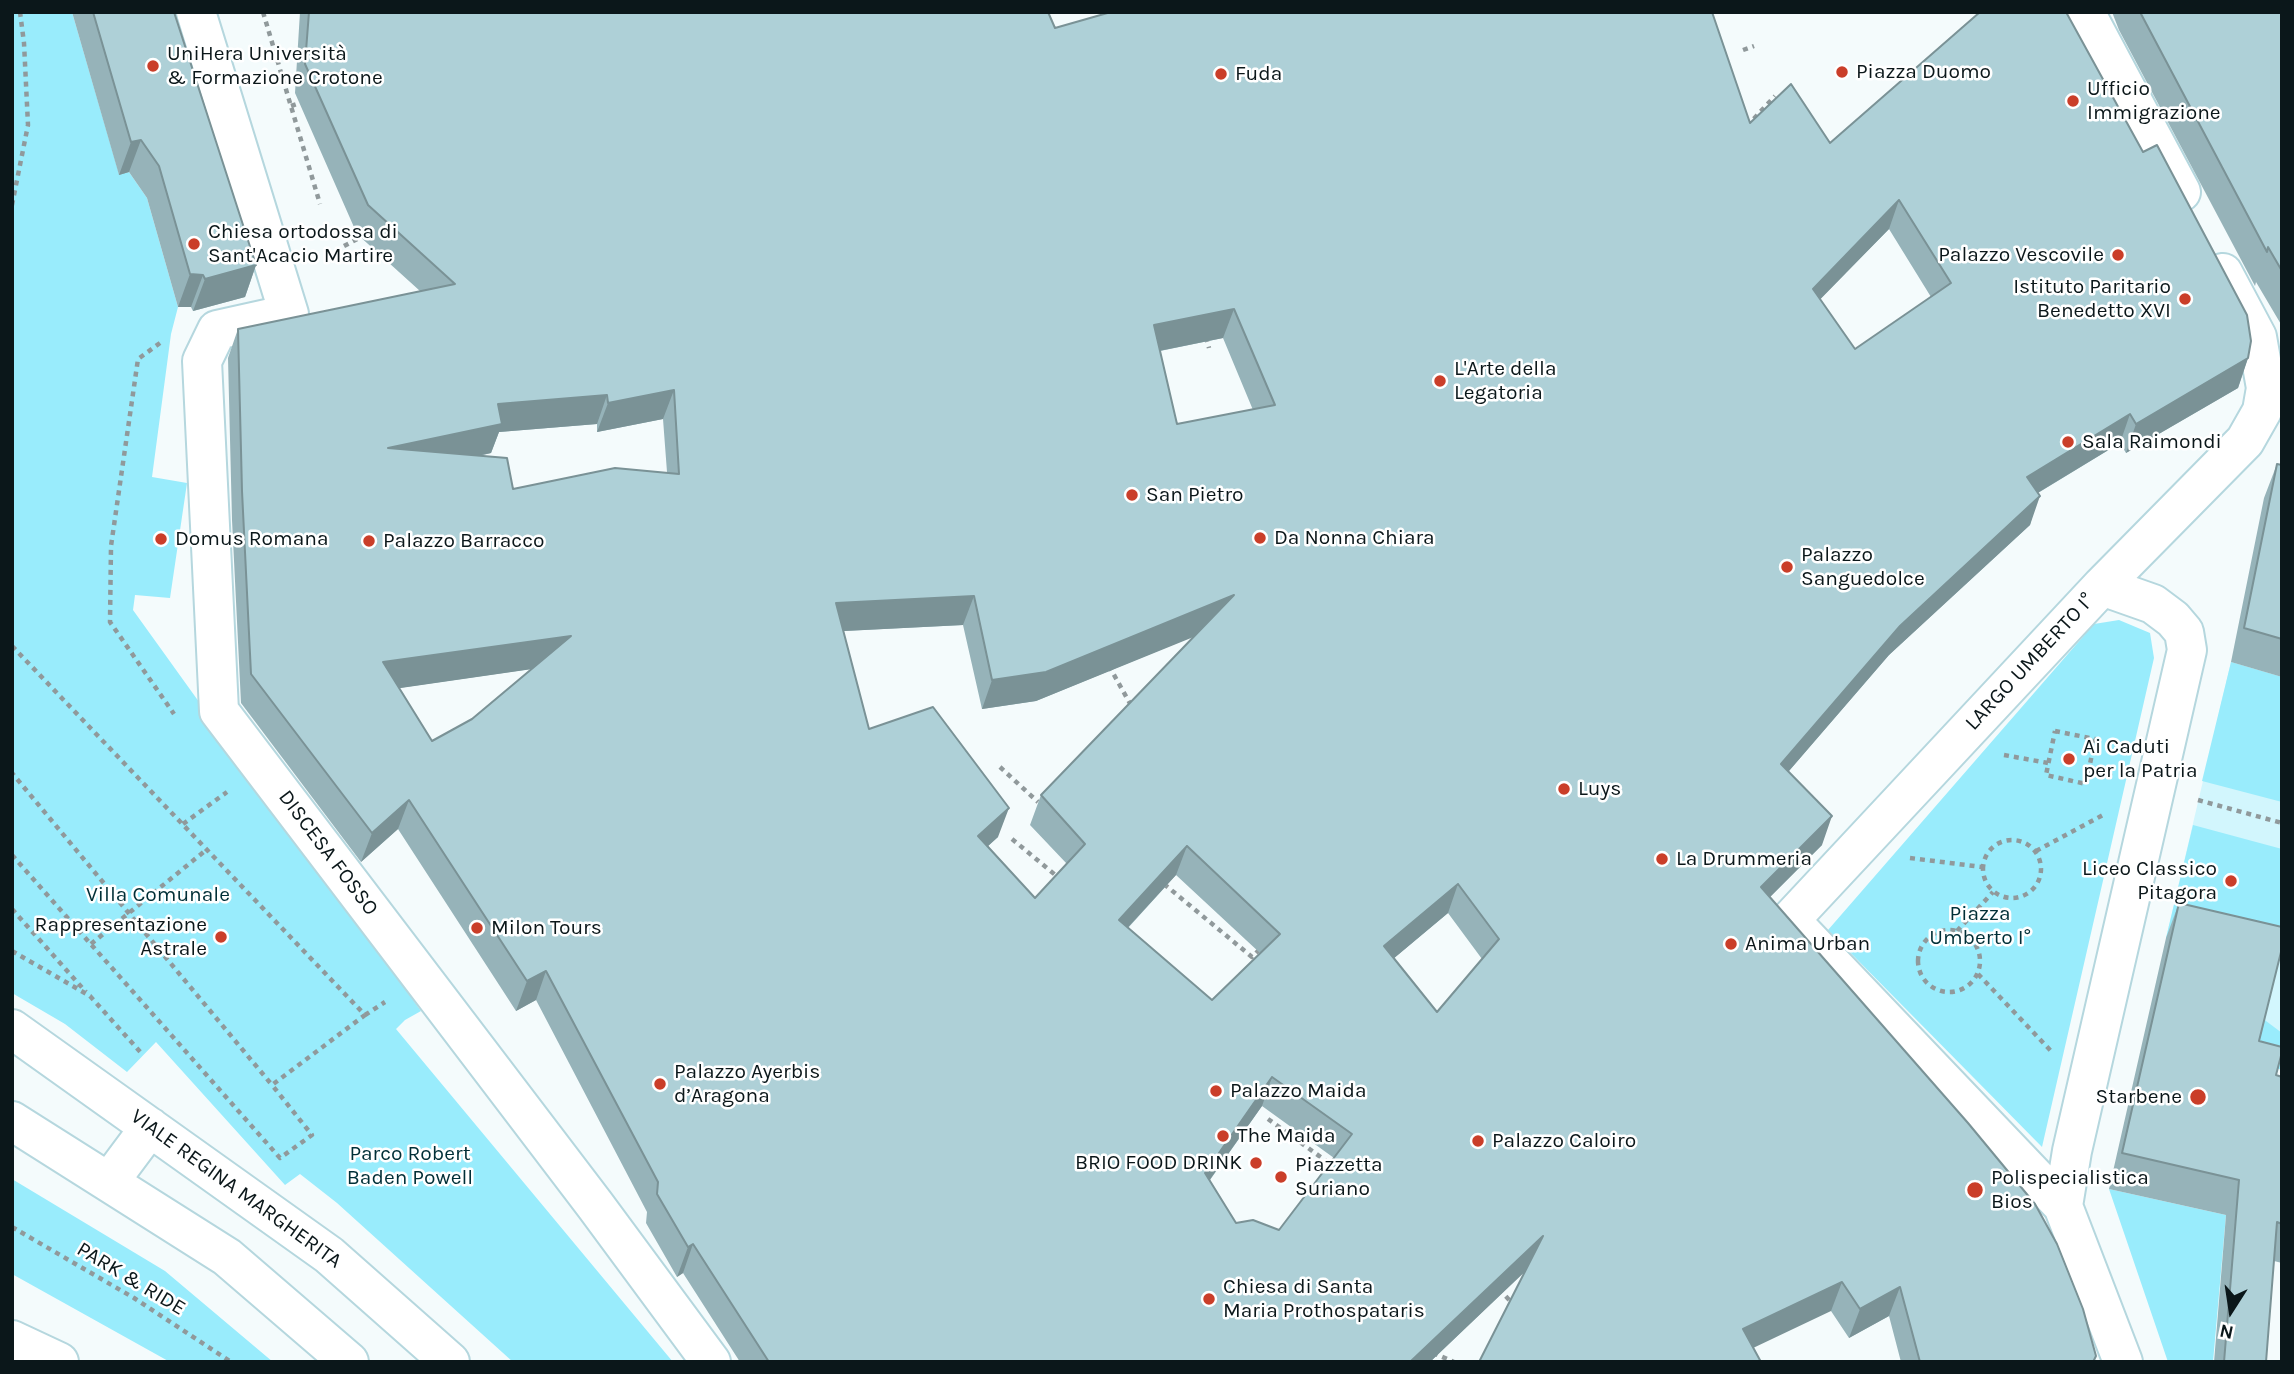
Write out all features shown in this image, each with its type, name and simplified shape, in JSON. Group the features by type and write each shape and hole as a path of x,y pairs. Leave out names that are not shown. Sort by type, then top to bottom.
{"street":[{"name":"DISCESA FOSSO","path":"196,12 289,314 217,330 202,361 219,711 587,1194 711,1362"},
{"path":"2085,12 2257,337 2266,388 2262,411 2245,441 2102,586"},
{"name":"LARGO UMBERTO I°","path":"2102,586 2152,604 2173,618 2184,632 2187,650 2072,1151 2063,1206 1790,920 2102,586"},
{"name":"VIALE REGINA MARGHERITA","path":"12,1029 330,1255 450,1362"},
{"path":"12,1121 227,1257 349,1362"},
{"path":"108,1182 150,1127"},
{"path":"2063,1206 2123,1362"},
{"path":"12,1340 60,1362"}],"path":[{"path":"12,205 28,125 20,12"},
{"path":"263,12 320,204"},
{"path":"1743,50 1754,46"},
{"path":"1740,133 1775,96"},
{"path":"291,106 315,98"},
{"path":"344,246 368,233"},
{"path":"1202,326 1209,348"},
{"path":"163,340 138,359 111,546 110,622 181,723"},
{"path":"12,646 365,1015 272,1085"},
{"path":"1105,659 1132,708"},
{"path":"2055,731 2095,739 2086,784 2046,775 2048,763 2055,731"},
{"path":"1996,754 2048,763"},
{"path":"1000,767 1038,802"},
{"path":"2089,771 2114,776"},
{"path":"12,773 313,1135 280,1158 12,855"},
{"path":"183,824 228,791"},
{"path":"2198,800 2282,823"},
{"path":"2036,851 2108,812"},
{"path":"1012,839 1059,878"},
{"path":"2008,840 2028,844 2036,851 2042,870 2032,891 2023,897 2012,898 1993,892 1984,879 1982,867 1989,850 2008,840"},
{"path":"91,944 206,849"},
{"path":"1906,858 1982,867"},
{"path":"1155,878 1178,893 1252,957 1262,947"},
{"path":"1957,931 1993,892"},
{"path":"12,909 143,1055"},
{"path":"1945,930 1957,931 1966,936 1978,950 1978,974 1961,990 1938,991 1929,986 1920,972 1918,960 1924,942 1932,936 1945,930"},
{"path":"12,951 90,996"},
{"path":"1978,974 2052,1052"},
{"path":"1268,1119 1333,1166 1327,1174"},
{"name":"PARK & RIDE","path":"12,1227 134,1298 231,1362"},
{"path":"1495,1285 1513,1304"},
{"path":"1427,1350 1454,1362"}],"shaded area":[{"name":"Liceo Classico Pitagora","path":"2231,662 2282,677 2282,1070 2166,938"}],"green space":[{"name":"Villa Comunale","path":"12,12 72,12 119,174 129,172 147,198 178,307 171,334 152,477 187,483 170,598 135,595 133,610 421,1011 396,1029 673,1362 513,1362 337,1203 300,1174 285,1185 156,1042 127,1072 65,1024 12,993"},
{"name":"Piazza Umberto I°","path":"2119,620 2150,633 2154,658 2042,1147 1828,930 2094,624"},
{"path":"2231,662 2282,677 2282,802 2202,781"},
{"path":"2193,825 2282,849 2282,936 2166,938"},
{"path":"2262,1018 2282,1033 2282,1070 2250,1060"},
{"path":"12,1179 165,1271 273,1362 170,1362 12,1274"},
{"path":"2109,1189 2226,1215 2213,1362 2168,1362"}],"building":[{"path":"93,12 174,12 256,265 205,279 203,275 190,274 159,166 141,140 131,142"},
{"path":"309,12 1048,12 1055,28 1111,12 1712,12 1750,123 1791,84 1830,143 1980,12 2066,12 2143,152 2157,145 2247,315 2251,341 2248,358 2136,424 2130,414 2027,477 2040,496 1900,626 1781,764 1832,816 1761,887 1968,1123 2035,1204 2057,1244 2083,1309 2096,1356 2093,1362 1920,1362 1900,1287 1860,1309 1842,1282 1743,1329 1761,1362 1479,1362 1543,1236 1410,1362 769,1362 693,1244 688,1247 657,1194 658,1182 546,971 527,981 409,800 372,833 251,674 242,491 238,329 455,284 368,205 305,64","holes":["1899,200 1951,283 1855,349 1813,289","1234,309 1275,405 1177,424 1154,325","674,390 679,474 615,468 513,489 507,458 388,448 502,424 498,404 607,395 608,403","1234,595 1041,795 1085,844 1035,898 978,836 1009,808 933,707 869,729 836,603 974,596 992,680 1046,672","571,636 472,719 432,741 383,662","1187,846 1280,934 1212,1000 1119,920","1458,884 1499,939 1437,1012 1384,946","1272,1077 1352,1134 1279,1230 1253,1220 1236,1223 1205,1173"]},
{"path":"2140,12 2282,12 2282,271 2268,247 2267,252"},
{"path":"2277,464 2282,465 2282,639 2244,628"},
{"name":"Starbene","path":"2179,903 2282,927 2282,948 2259,1041 2282,1047 2276,1075 2282,1077 2282,1224 2277,1222 2266,1362 2224,1362 2239,1180 2122,1153"}],"place":[{"name":"UniHera Università & Formazione Crotone","path":"153,66"},
{"name":"Piazza Duomo","path":"1842,72"},
{"name":"Fuda","path":"1221,74"},
{"name":"Ufficio Immigrazione","path":"2073,101"},
{"name":"Chiesa ortodossa di Sant'Acacio Martire","path":"194,244"},
{"name":"Palazzo Vescovile","path":"2118,255"},
{"name":"Istituto Paritario Benedetto XVI","path":"2185,299"},
{"name":"L'Arte della Legatoria","path":"1440,381"},
{"name":"Sala Raimondi","path":"2068,442"},
{"name":"San Pietro","path":"1132,495"},
{"name":"Da Nonna Chiara","path":"1260,538"},
{"name":"Domus Romana","path":"161,539"},
{"name":"Palazzo Barracco","path":"369,541"},
{"name":"Palazzo Sanguedolce","path":"1787,567"},
{"name":"Ai Caduti per la Patria","path":"2069,759"},
{"name":"Luys","path":"1564,789"},
{"name":"La Drummeria","path":"1662,859"},
{"name":"Liceo Classico Pitagora","path":"2231,881"},
{"name":"Milon Tours","path":"477,928"},
{"name":"Rappresentazione Astrale","path":"221,937"},
{"name":"Anima Urban","path":"1731,944"},
{"name":"Palazzo Ayerbis d’Aragona","path":"660,1084"},
{"name":"Palazzo Maida","path":"1216,1091"},
{"name":"Starbene","path":"2198,1097"},
{"name":"The Maida","path":"1223,1136"},
{"name":"Palazzo Caloiro","path":"1478,1141"},
{"name":"BRIO FOOD DRINK","path":"1256,1163"},
{"name":"Piazzetta Suriano","path":"1281,1177"},
{"name":"Polispecialistica Bios","path":"1975,1190"},
{"name":"Chiesa di Santa Maria Prothospataris","path":"1209,1299"}],"park label":[{"name":"Parco Robert Baden Powell","path":"410,1166"}]}
